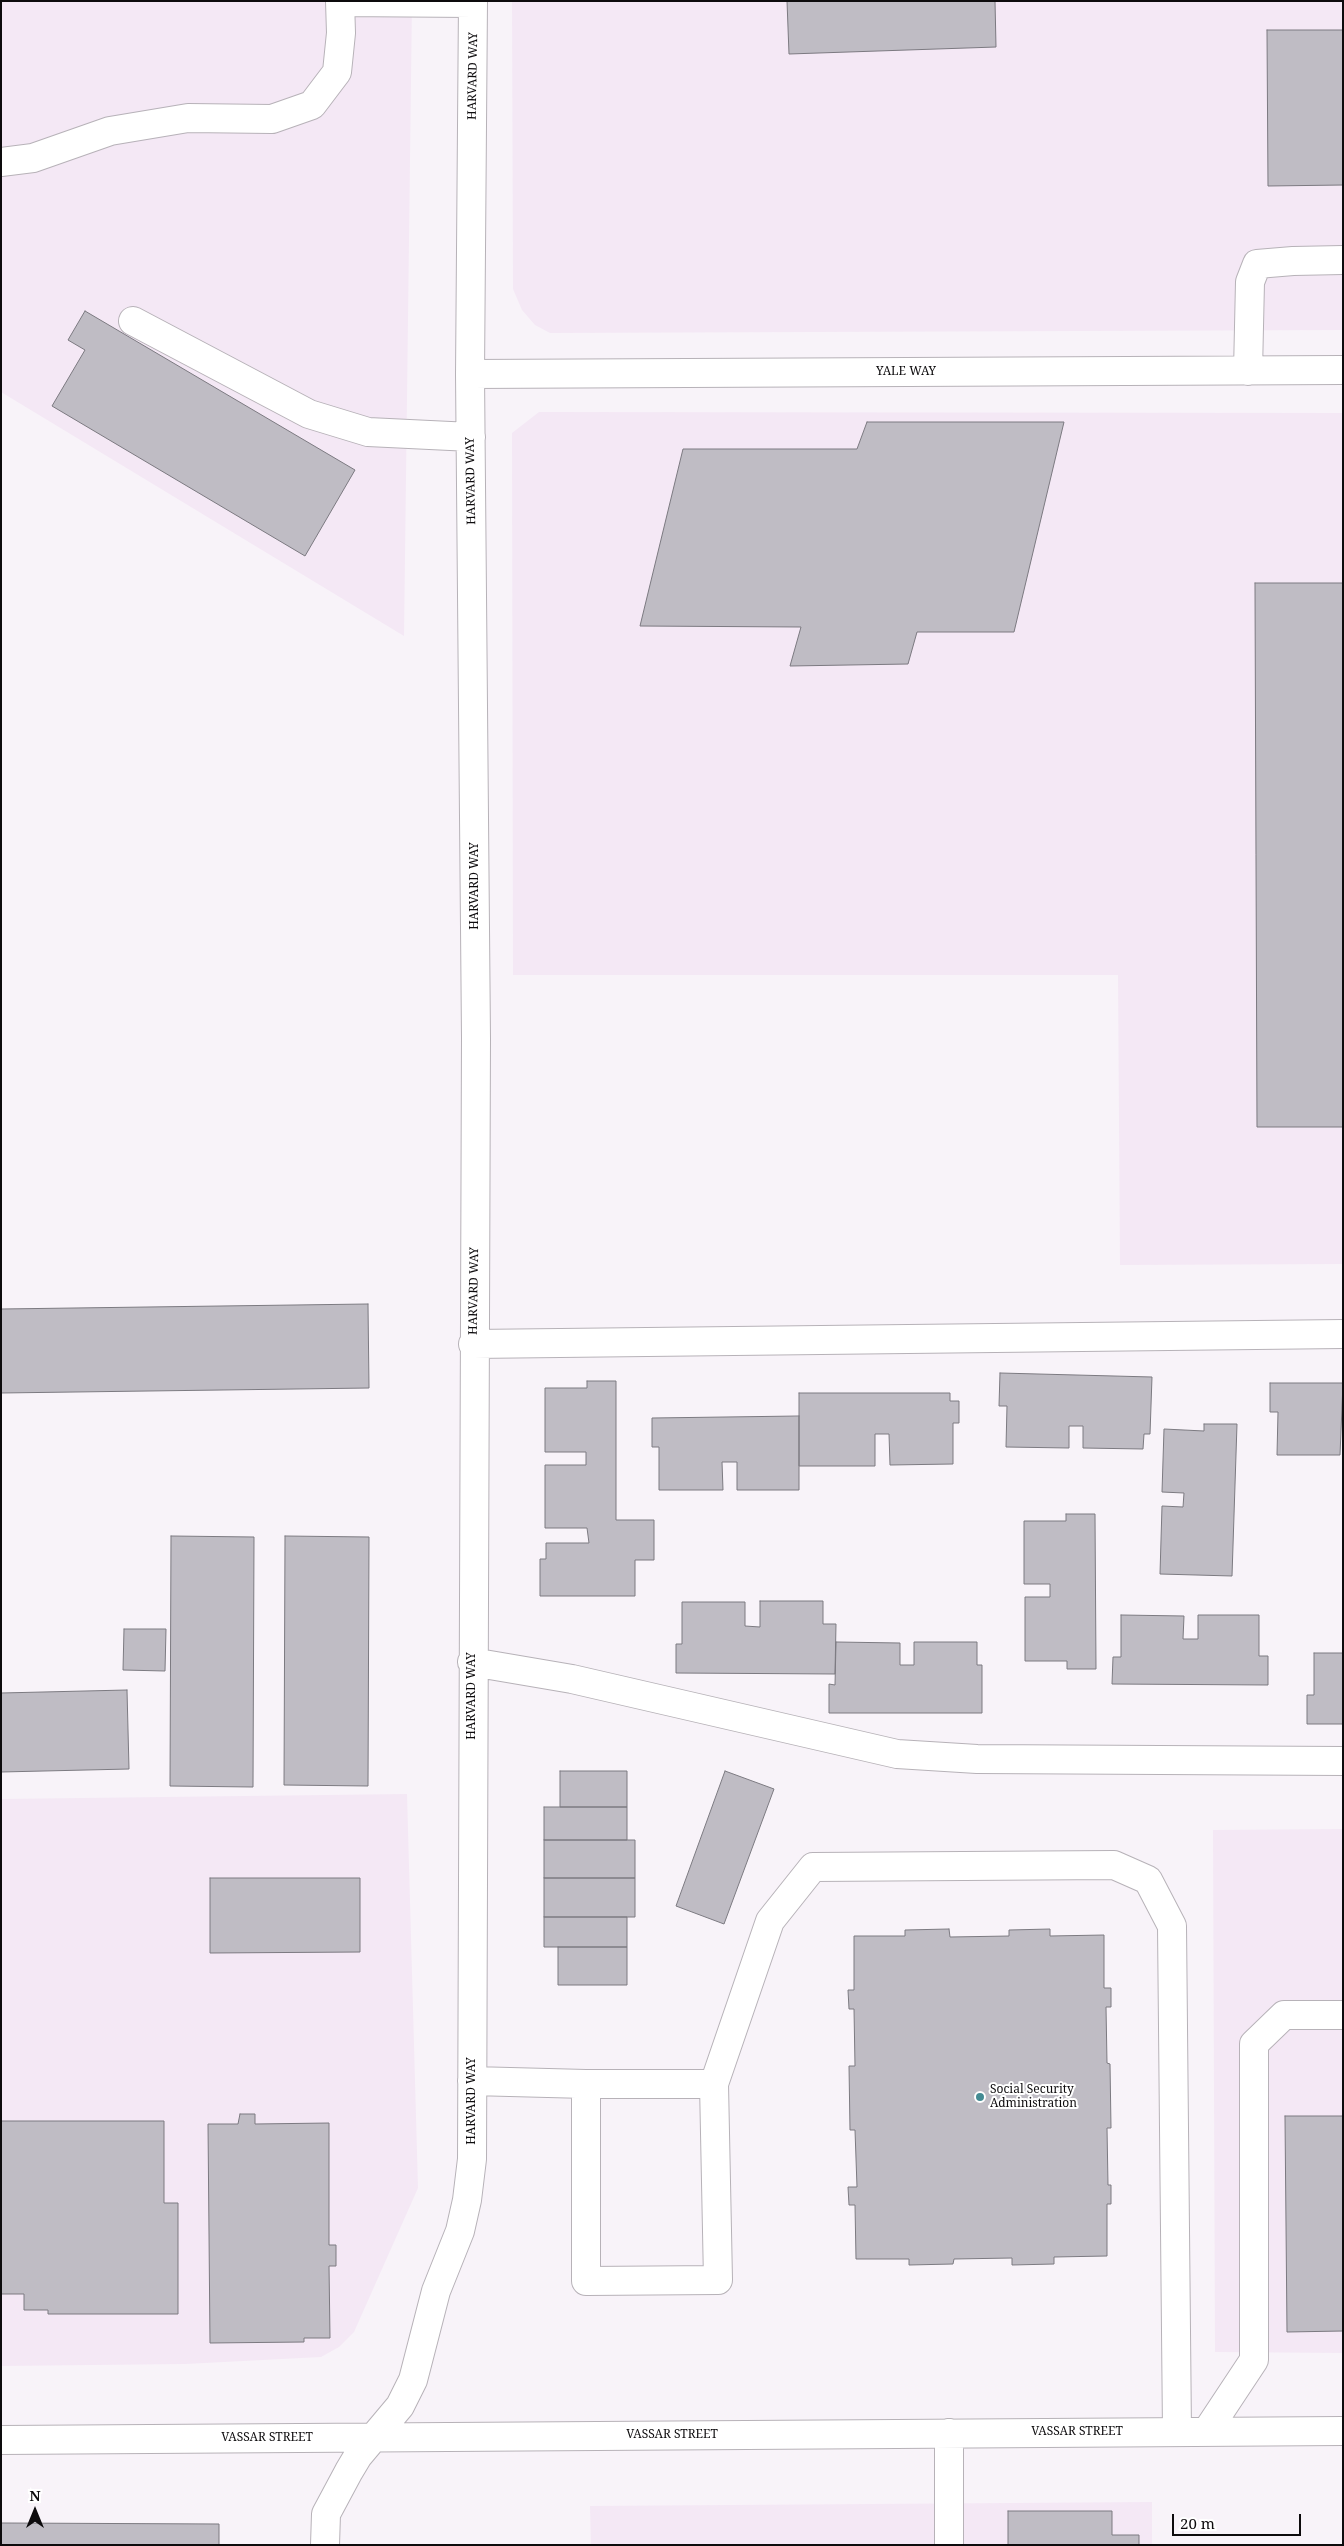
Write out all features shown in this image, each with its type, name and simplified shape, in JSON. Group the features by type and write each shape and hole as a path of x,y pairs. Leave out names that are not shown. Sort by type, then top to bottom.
{"street":[{"path":"1,162 33,158 110,131 188,118 272,119 312,104 336,72 341,33 340,2 473,2"},
{"name":"HARVARD WAY","path":"326,2545 326,2514 358,2456 400,2406 413,2380 436,2292 460,2231 467,2200 472,2159 473,1344 476,1038 470,374 473,2"},
{"path":"1248,371 1250,282 1256,264 1343,260"},
{"path":"133,321 309,414 368,432 471,437"},
{"name":"YALE WAY","path":"470,374 1343,370"},
{"path":"473,1344 1343,1334"},
{"path":"472,1662 572,1679 897,1754 976,1759 1343,1762"},
{"path":"586,2084 586,2282 718,2280 714,2084 770,1921 813,1867 1114,1865 1148,1880 1172,1926 1176,2432"},
{"path":"1207,2431 1254,2360 1254,2044 1284,2015 1343,2015"},
{"path":"472,2081 586,2084 714,2084"},
{"name":"VASSAR STREET","path":"1,2440 1343,2431"},
{"path":"949,2433 949,2545"}],"shaded area":[{"path":"1,1 412,1 404,636 1,392"},
{"path":"512,1 1343,1 1343,330 550,333 535,325 522,310 513,289"},
{"path":"539,412 1343,413 1343,1264 1120,1265 1118,975 513,975 512,433"},
{"path":"407,1794 418,2188 354,2332 339,2347 321,2357 185,2364 1,2366 1,1799"},
{"path":"1343,1829 1343,2353 1215,2352 1213,1830"},
{"path":"1152,2502 1152,2545 591,2545 590,2506"}],"building":[{"path":"787,1 995,1 996,47 789,54"},
{"path":"1267,30 1343,30 1343,185 1268,186"},
{"path":"85,311 355,470 305,556 52,406 85,350 68,340"},
{"path":"867,422 1064,422 1014,632 917,632 908,664 790,666 801,627 640,626 683,449 857,449"},
{"path":"1255,583 1343,583 1343,1127 1257,1127"},
{"path":"368,1304 369,1388 1,1393 1,1309"},
{"path":"1000,1373 1152,1377 1150,1434 1144,1434 1143,1449 1083,1448 1083,1426 1069,1426 1069,1448 1006,1447 1007,1406 999,1406"},
{"path":"587,1381 616,1381 616,1520 654,1520 654,1560 635,1560 635,1596 540,1596 540,1559 546,1559 546,1543 589,1543 587,1528 545,1528 545,1465 586,1465 586,1452 545,1452 545,1388 587,1388"},
{"path":"1270,1383 1343,1383 1340,1455 1277,1455 1278,1412 1270,1412"},
{"path":"799,1393 950,1393 950,1401 959,1401 959,1423 953,1423 953,1464 890,1465 889,1434 875,1434 875,1466 799,1466"},
{"path":"799,1416 799,1490 737,1490 737,1462 722,1462 723,1490 659,1490 659,1447 652,1447 652,1418"},
{"path":"1204,1424 1237,1424 1232,1576 1160,1574 1162,1506 1183,1507 1184,1493 1162,1492 1164,1429 1204,1431"},
{"path":"1066,1514 1095,1514 1096,1669 1067,1669 1067,1661 1025,1661 1025,1597 1050,1597 1050,1584 1024,1584 1024,1521 1066,1521"},
{"path":"171,1536 254,1537 253,1787 170,1786"},
{"path":"285,1536 369,1537 368,1786 284,1785"},
{"path":"760,1601 823,1601 823,1624 836,1624 835,1674 676,1673 676,1644 682,1644 682,1602 745,1602 745,1626 760,1627"},
{"path":"1121,1615 1184,1616 1183,1639 1198,1639 1198,1615 1259,1615 1259,1656 1268,1656 1268,1685 1112,1684 1113,1657 1121,1657"},
{"path":"124,1629 166,1629 165,1671 123,1670"},
{"path":"836,1642 900,1643 900,1665 914,1665 914,1642 977,1642 977,1665 982,1665 982,1713 829,1713 829,1684 835,1685"},
{"path":"1314,1653 1343,1653 1343,1724 1307,1724 1307,1695 1314,1695"},
{"path":"127,1690 129,1769 1,1772 1,1693"},
{"path":"560,1771 627,1771 627,1807 560,1807"},
{"path":"725,1771 774,1789 724,1924 676,1906"},
{"path":"544,1807 627,1807 627,1840 544,1840"},
{"path":"544,1840 635,1840 635,1878 544,1878"},
{"path":"210,1878 360,1878 360,1952 210,1953"},
{"path":"544,1878 635,1878 635,1917 544,1917"},
{"path":"544,1917 627,1917 627,1947 544,1947"},
{"name":"Social Security Administration","path":"949,1929 950,1937 1009,1936 1009,1930 1050,1929 1050,1936 1104,1935 1104,1988 1111,1988 1111,2007 1106,2007 1107,2063 1110,2064 1111,2128 1107,2128 1108,2185 1111,2185 1111,2204 1107,2204 1107,2256 1054,2257 1054,2264 1012,2265 1012,2258 954,2259 953,2264 909,2265 909,2259 856,2259 855,2205 849,2205 848,2187 857,2187 855,2130 850,2130 849,2066 855,2066 854,2009 849,2009 848,1990 854,1990 854,1936 905,1936 905,1930"},
{"path":"558,1947 627,1947 627,1985 558,1985"},
{"path":"240,2114 255,2114 255,2124 329,2123 329,2245 336,2245 336,2266 329,2266 330,2338 304,2338 304,2342 210,2343 208,2124 238,2124"},
{"path":"1285,2116 1343,2116 1343,2331 1287,2332"},
{"path":"1,2121 164,2121 164,2203 178,2203 178,2314 48,2314 48,2310 24,2310 24,2294 1,2294"},
{"path":"1008,2511 1112,2511 1112,2535 1139,2535 1139,2545 1008,2545"},
{"path":"1,2523 219,2524 219,2545 1,2545"}],"place":[{"name":"Social Security Administration","path":"980,2097"}]}
